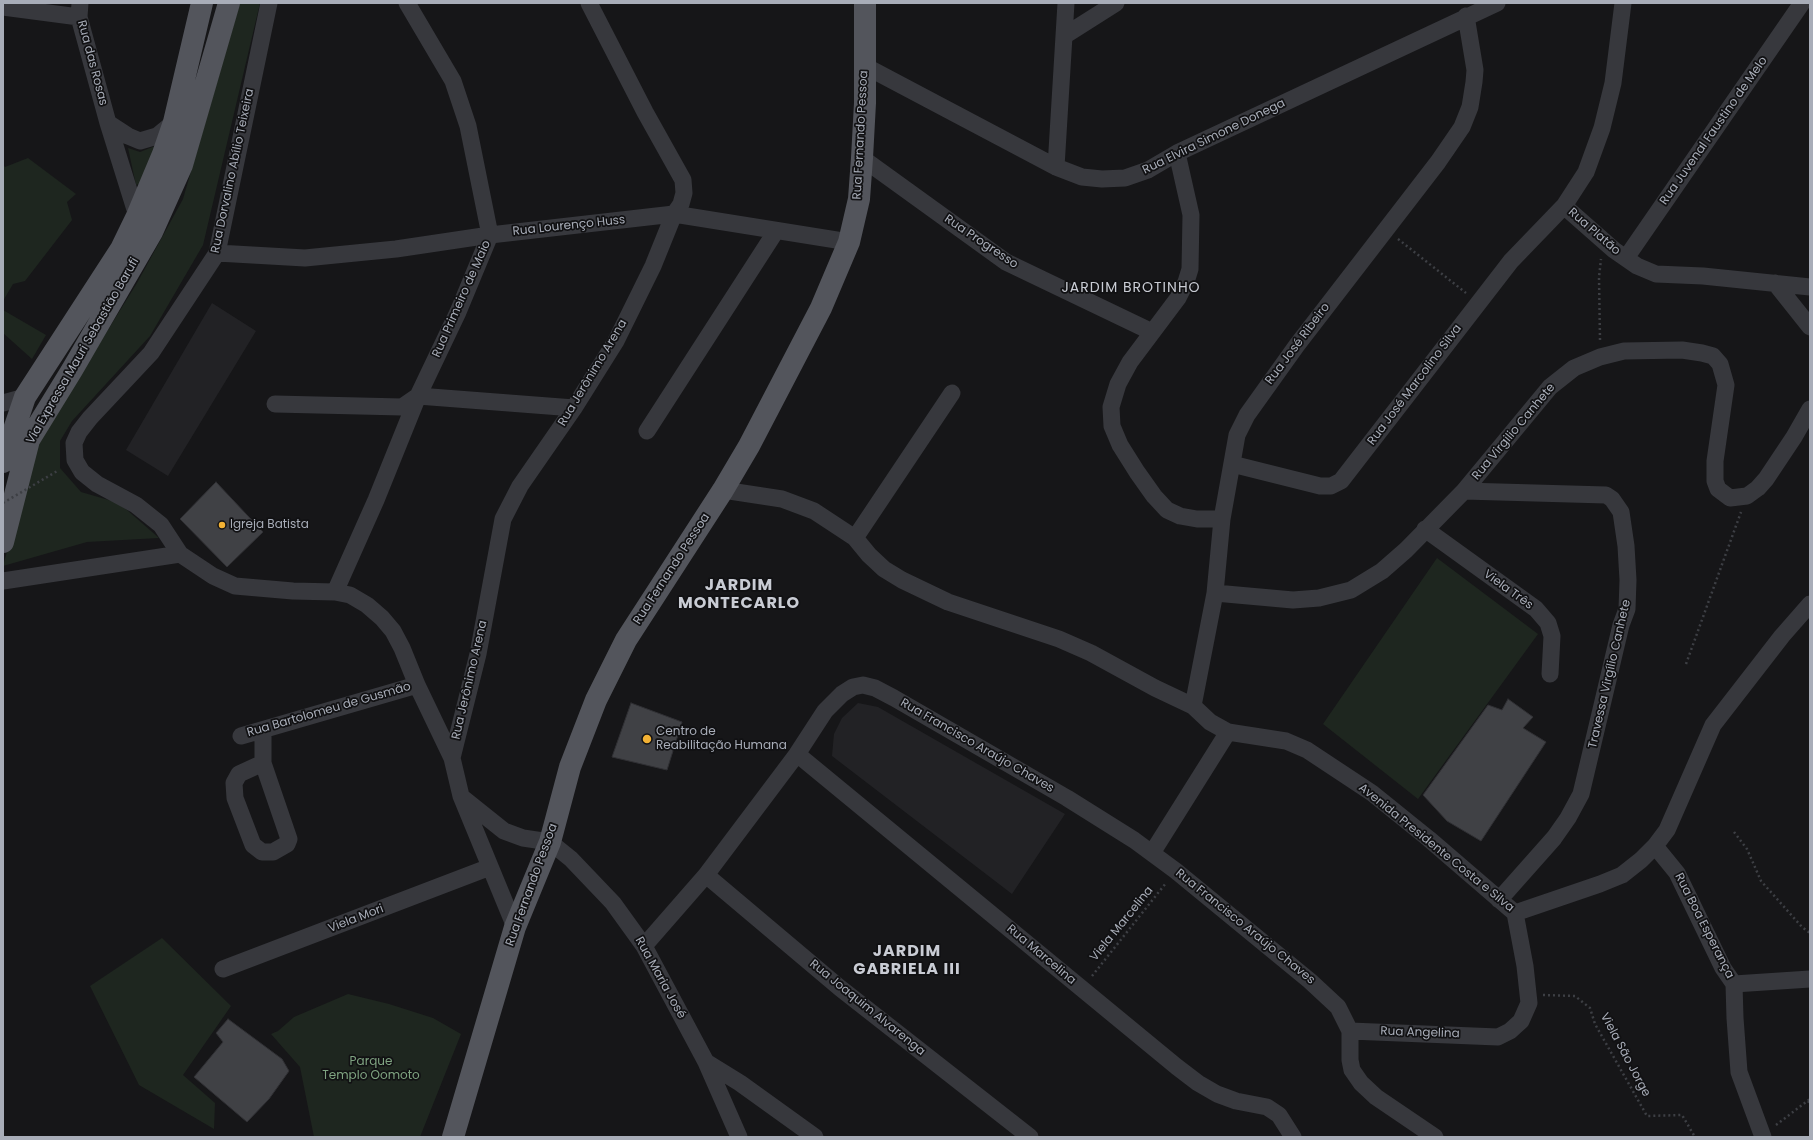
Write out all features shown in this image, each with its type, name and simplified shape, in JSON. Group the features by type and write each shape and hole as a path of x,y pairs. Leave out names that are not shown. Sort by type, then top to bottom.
{"main road":[{"name":"Via Expressa Mauri Sebastião Barufi","path":"3,462 25,397 117,255 137,216 163,154 174,122 202,3"},
{"name":"Via Expressa Mauri Sebastião Barufi","path":"3,542 29,440 72,370 152,232 182,165 207,74 229,3"},
{"name":"Rua Fernando Pessoa","path":"453,1137 515,927 550,842 570,767 596,700 626,640 723,490 749,446 821,308 849,242 859,199 862,158 865,3"}],"street":[{"name":"Rua Dorvalino Abílio Teixeira","path":"180,554 161,525 136,505 97,484 82,472 75,460 74,443 79,432 90,418 151,353 217,253 270,3"},
{"name":"Rua Primeiro de Maio","path":"335,592 376,500 418,396 458,312 490,235 468,126 453,81 407,3"},
{"name":"Rua Jerônimo Arena","path":"452,758 478,654 503,519 520,486 574,408 616,341 653,266 674,214 681,204 684,193 683,180 645,112 589,3"},
{"path":"1056,167 1066,3"},
{"path":"1064,36 1116,3"},
{"name":"Rua Elvira Simone Donega","path":"864,66 1056,167 1082,177 1102,179 1125,178 1148,170 1177,153 1466,16 1497,3"},
{"name":"Rua Platão","path":"1623,3 1613,83 1602,128 1586,172 1564,206 1626,258 1637,266 1656,274 1703,276 1810,288"},
{"name":"Rua Juvenal Faustino de Melo","path":"1626,258 1802,3"},
{"path":"3,7 79,10"},
{"name":"Rua das Rosas","path":"79,10 108,123 137,216"},
{"name":"Rua José Ribeiro","path":"1193,706 1216,593 1222,519 1237,435 1246,415 1297,345 1385,228 1438,162 1462,127 1470,107 1475,70 1466,16"},
{"path":"108,123 128,136 140,141 157,136 174,122"},
{"path":"1177,153 1191,215 1190,269 1186,282 1178,298 1130,362 1118,384 1112,407 1112,426 1120,445 1137,472 1154,496 1167,510 1180,516 1197,519 1222,519"},
{"name":"Rua Progresso","path":"862,158 1006,262 1152,332"},
{"name":"Rua José Marcolino Silva","path":"1232,464 1320,486 1331,486 1341,481 1510,261 1564,206"},
{"name":"Rua Lourenço Huss","path":"217,253 305,258 396,249 490,235 674,214 849,242"},
{"path":"137,216 152,232"},
{"path":"646,431 776,231"},
{"path":"1775,283 1810,327"},
{"name":"Rua Virgilio Canhete","path":"1216,593 1293,600 1319,598 1351,590 1382,571 1406,550 1464,491 1550,387 1574,368 1600,357 1624,351 1689,351 1713,356 1720,364 1726,385 1715,461 1715,481 1718,489 1730,498 1747,496"},
{"path":"855,538 952,393"},
{"path":"275,404 402,407 418,396 574,408"},
{"path":"3,402 25,397"},
{"path":"1747,496 1758,488 1766,479 1794,437 1810,409"},
{"name":"Avenida Presidente Costa e Silva","path":"723,490 782,499 814,511 855,538 868,555 884,569 902,580 948,602 1052,636 1091,653 1155,688 1193,706 1210,722 1228,732 1286,741 1307,750 1372,793 1429,839 1514,914 1622,875 1656,846 1667,830 1713,725 1782,636 1810,604"},
{"name":"Travessa Virgílio Canhete","path":"1464,491 1606,495 1617,505 1623,518 1628,596 1581,794 1568,818 1554,838 1499,900"},
{"name":"Viela Três","path":"1425,529 1536,609 1544,618 1548,623 1552,636 1550,674"},
{"path":"3,581 180,554"},
{"name":"Rua Bartolomeu de Gusmão","path":"180,554 213,576 235,586 293,591 335,592 350,595 367,605 382,618 393,631 402,648 417,685 452,758 461,796 515,927"},
{"name":"Rua Bartolomeu de Gusmão","path":"241,736 417,685"},
{"name":"Rua Francisco Araújo Chaves","path":"644,946 706,875 797,754 825,711 842,694 863,685 875,688 894,698 1067,798 1152,853 1176,871 1328,997 1338,1007 1350,1031"},
{"path":"263,730 263,763 289,839 287,844 273,852 262,852 253,845 234,798 234,783 239,774 263,763"},
{"path":"1152,853 1228,732"},
{"name":"Rua Marcelina","path":"797,754 1198,1083 1217,1094 1236,1101 1267,1107 1279,1115 1293,1137"},
{"path":"461,796 492,823 504,831 523,838 550,842"},
{"name":"Rua Maria José","path":"550,842 571,859 613,903 644,946 706,1062 739,1137"},
{"name":"Rua Boa Esperança","path":"1656,846 1678,873 1723,968 1734,984 1810,979"},
{"name":"Viela Mori","path":"223,969 490,867"},
{"name":"Rua Joaquim Alvarenga","path":"706,875 840,988 1030,1137"},
{"name":"Rua Angelina","path":"1350,1031 1498,1037 1510,1030 1521,1021 1529,1003 1529,995 1514,914"},
{"path":"1734,984 1739,1072 1763,1136"},
{"path":"1350,1031 1350,1060 1352,1070 1361,1083 1376,1097 1435,1137"},
{"path":"706,1062 740,1083 815,1137"}],"path":[{"path":"1385,228 1478,303"},
{"path":"1600,357 1599,277 1602,239"},
{"path":"3,503 59,470"},
{"path":"1686,664 1747,496"},
{"path":"1734,832 1747,849 1761,881 1802,927 1810,933"},
{"name":"Viela Marcelina","path":"1081,988 1176,871"},
{"name":"Viela São Jorge","path":"1529,995 1575,996 1590,1008 1595,1024 1647,1116 1682,1115 1695,1137"},
{"path":"1763,1136 1809,1100 1810,1104"}],"shaded area":[{"path":"212,303 256,331 168,476 126,450"},
{"path":"858,703 878,707 1065,814 1012,894 832,756 834,734 842,718"}],"green space":[{"path":"240,3 260,3 203,245 150,336 72,421 60,441 60,468 81,492 119,503 159,538 87,542 3,566 36,446 137,283 183,199"},
{"path":"155,146 144,182 136,185 128,148 140,152"},
{"path":"28,158 76,194 67,202 72,220 25,281 13,284 3,301 3,165 5,167"},
{"path":"3,310 46,335 32,359 3,333"},
{"path":"1437,558 1538,634 1418,799 1323,724"},
{"path":"162,938 231,1006 183,1075 215,1103 214,1129 139,1085 90,986"},
{"name":"Parque Templo Oomoto","path":"348,994 389,1004 433,1018 461,1034 420,1137 314,1137 300,1067 271,1034 278,1031 294,1017"}],"building":[{"name":"Igreja Batista","path":"216,482 263,532 227,567 180,519"},
{"path":"1508,699 1533,717 1523,728 1546,742 1481,841 1447,821 1423,795 1488,705 1502,710"},
{"name":"Centro de Reabilitação Humana","path":"631,703 682,722 667,770 612,757"},
{"path":"228,1019 282,1059 289,1071 269,1099 247,1122 194,1077 223,1042 216,1033"}],"place":[{"name":"Igreja Batista","path":"222,525"},
{"name":"Centro de Reabilitação Humana","path":"647,739"}],"district":[{"name":"JARDIM BROTINHO","path":"1131,288"},
{"name":"JARDIM MONTECARLO","path":"739,595"},
{"name":"JARDIM GABRIELA III","path":"907,961"}]}
